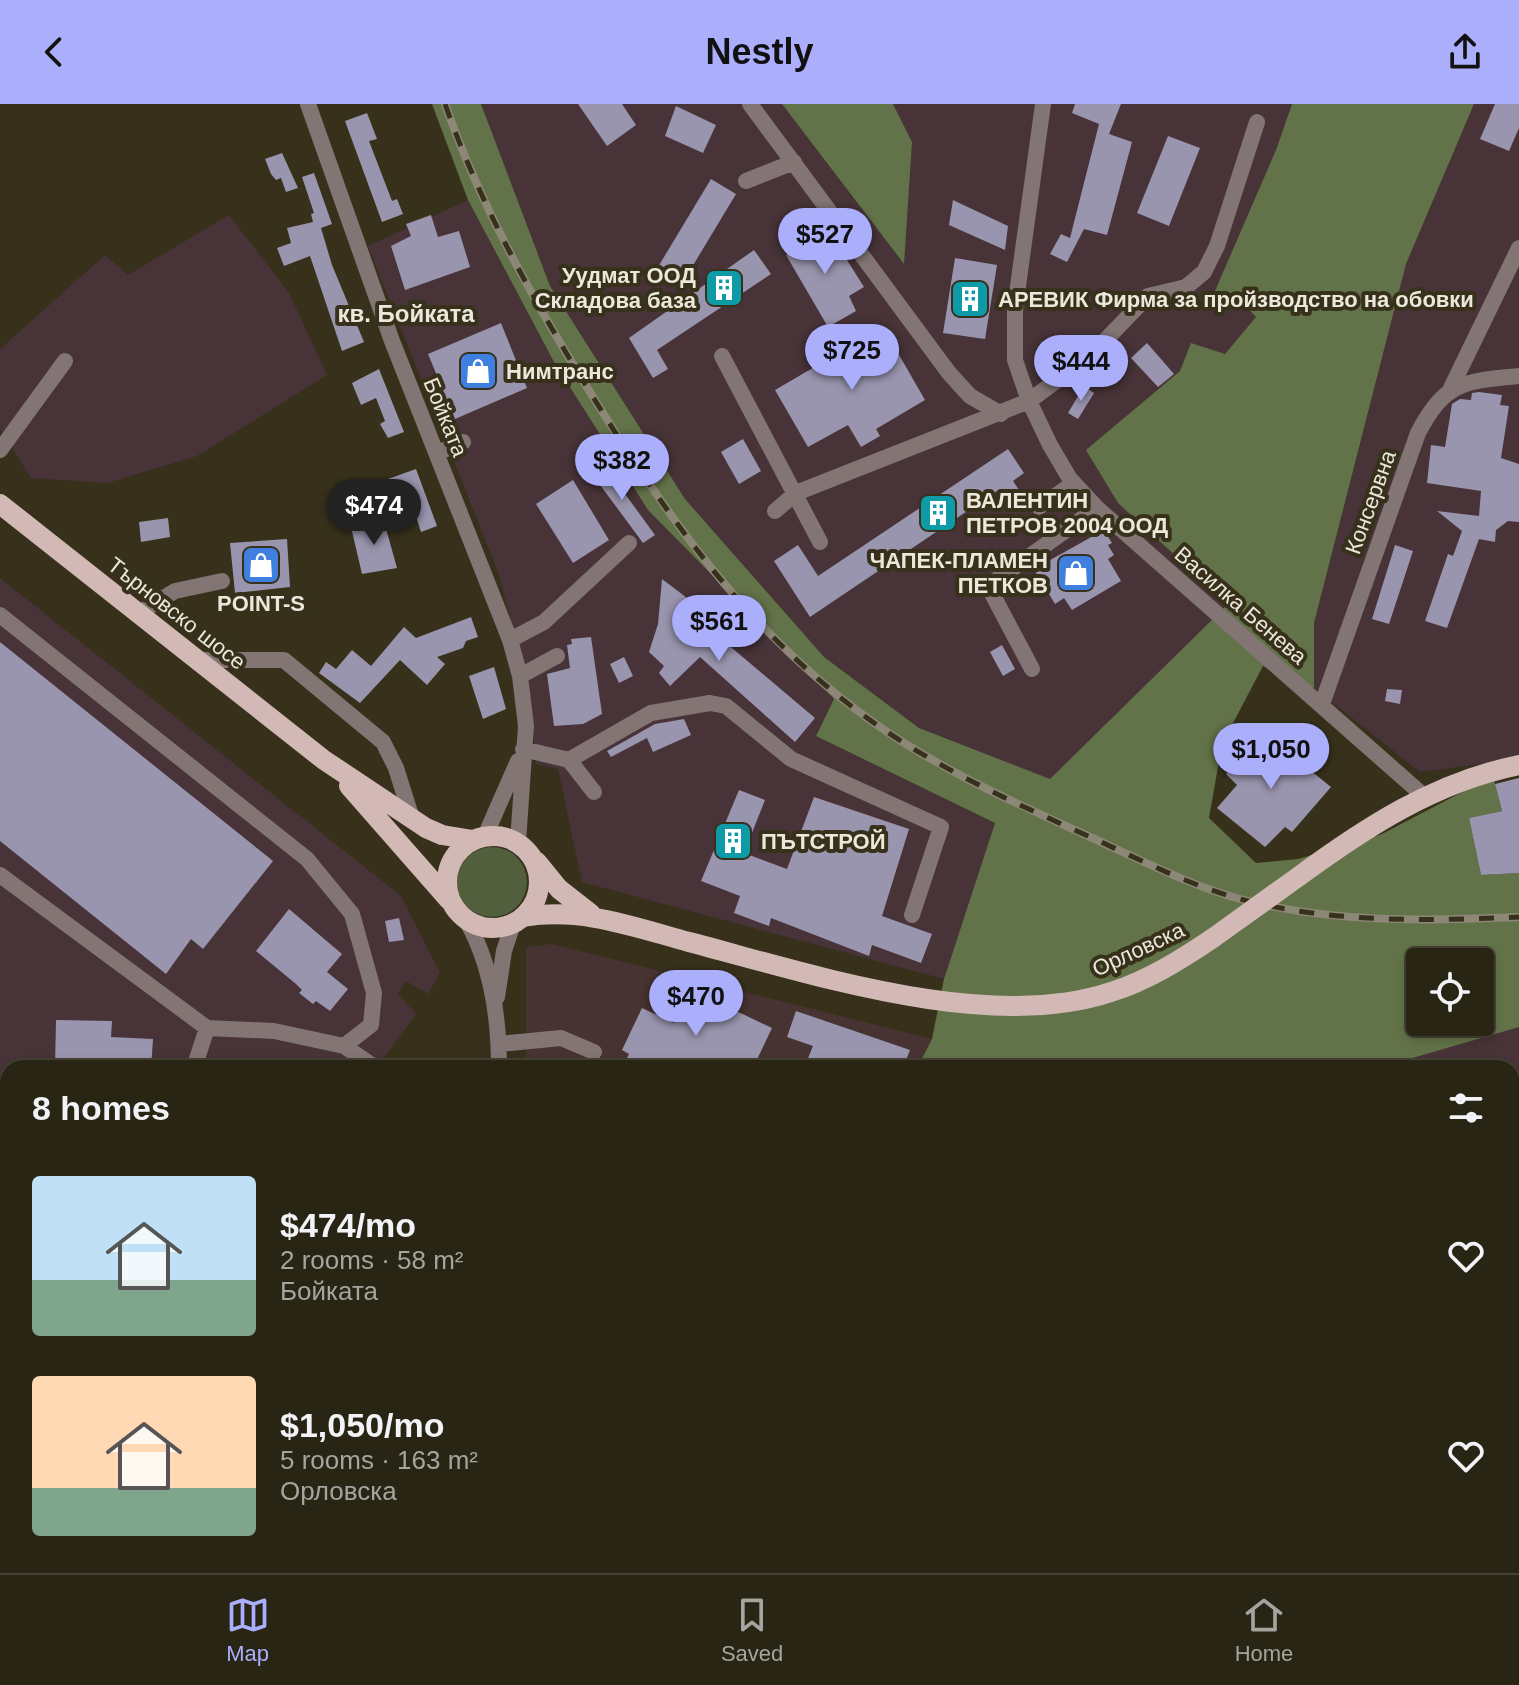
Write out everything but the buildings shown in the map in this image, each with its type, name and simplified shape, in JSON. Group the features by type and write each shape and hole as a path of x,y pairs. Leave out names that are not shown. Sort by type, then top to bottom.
{"main road":[{"name":"Търновско шосе","path":"0,504 324,760 412,819 442,835 479,838"},
{"name":"Търновско шосе","path":"324,760 452,903"},
{"name":"Орловска","path":"518,921 556,913 594,916 777,965 929,998 984,1007 1055,1004 1112,992 1213,938 1372,825 1470,778 1519,765"},
{"path":"479,838 523,847 539,879 533,906 518,921 489,929 466,920 452,903 447,874 452,860 479,838"},
{"name":"Орловска","path":"523,847 559,889 594,916"}],"street":[{"name":"Бойката","path":"308,104 392,341 510,640 520,676 526,726 523,749 523,847"},
{"path":"750,104 949,373 970,396 1001,414"},
{"name":"Василка Бенева","path":"1043,104 1015,323 1015,360 1029,401 1074,483 1097,508 1425,797"},
{"path":"775,511 796,493 1029,401 1090,356 1148,296 1186,287 1204,272 1217,246 1257,122"},
{"path":"746,181 794,162"},
{"name":"Консервна","path":"1322,704 1418,433 1434,404 1451,388 1519,248"},
{"path":"722,356 820,542"},
{"path":"0,450 65,361"},
{"path":"1451,388 1519,376"},
{"path":"437,453 463,442"},
{"path":"1039,507 1074,483"},
{"path":"1032,669 988,586 1097,508"},
{"path":"510,640 544,622 629,543"},
{"path":"139,613 175,591 222,581"},
{"path":"0,615 307,859 352,914 374,993 371,1025 344,1046"},
{"path":"520,676 557,656"},
{"path":"198,660 284,660 383,742 396,768 412,819"},
{"path":"569,760 651,713 681,705 710,703 726,706 791,759 941,827 912,915"},
{"name":"Бойката","path":"479,838 523,749"},
{"path":"523,749 569,760 594,792"},
{"path":"0,875 207,1028 274,1031 344,1046 364,1060"},
{"path":"466,920 482,951 495,1006 499,1060"},
{"path":"495,1006 504,951 518,921"},
{"path":"197,1060 207,1028"},
{"path":"499,1044 561,1038 594,1052"}],"shaded area":[{"path":"481,104 782,104 903,263 912,142 893,104 1292,104 1276,150 1216,291 1237,297 1256,317 1225,354 1191,344 1180,371 1087,450 1118,503 1228,603 1050,780 919,728 824,657 685,499 550,286"},
{"path":"1474,104 1519,104 1519,759 1420,772 1314,688 1314,623 1406,264"},
{"path":"468,200 554,362 648,510 834,699 816,736 995,823 944,979 582,882 558,769 536,764 529,687 498,572 368,246"},
{"path":"229,215 289,293 327,375 197,456 107,483 31,478 0,429 0,349 105,255 128,275"},
{"path":"0,578 401,896 440,973 428,994 406,981 398,994 416,1014 382,1060 0,1060"},
{"path":"551,944 932,1039 921,1060 526,1060 526,947"},
{"path":"1519,1026 1519,1060 1398,1060 1484,1036 1494,1036 1494,1033"}],"green space":[{"path":"432,104 481,104 550,286 685,499 824,657 919,728 1050,779 1228,604 1118,503 1086,450 1180,371 1191,343 1225,354 1256,317 1237,297 1215,291 1276,150 1292,104 1474,104 1406,264 1314,623 1314,688 1263,666 1222,744 1209,818 1256,863 1298,859 1380,835 1493,776 1502,811 1469,818 1481,875 1519,873 1519,1027 1494,1034 1494,948 1406,948 1406,1036 1488,1036 1406,1060 921,1060 932,1039 944,979 995,823 816,736 834,699 648,510 554,362 468,200"},
{"path":"782,104 893,104 912,142 904,264"},
{"path":"492,847 517,857 527,882 517,907 492,917 467,907 457,882 467,857"}],"railway":[{"path":"445,104 490,213 526,282 585,384 645,478 710,567 746,608 784,648 870,720 922,754 1004,797 1165,871 1224,894 1278,907 1346,917 1519,917"}],"place":[{"name":"Уудмат ООД Складова база","path":"724,288"},
{"name":"АРЕВИК Фирма за пройзводство на обовки","path":"970,299"},
{"name":"Нимтранс","path":"478,371"},
{"name":"ВАЛЕНТИН ПЕТРОВ 2004 ООД","path":"938,513"},
{"name":"POINT-S","path":"261,565"},
{"name":"ЧАПЕК-ПЛАМЕН ПЕТКОВ","path":"1076,573"},
{"name":"ПЪТСТРОЙ","path":"733,841"}],"district":[{"name":"кв. Бойката","path":"406,314"}]}
